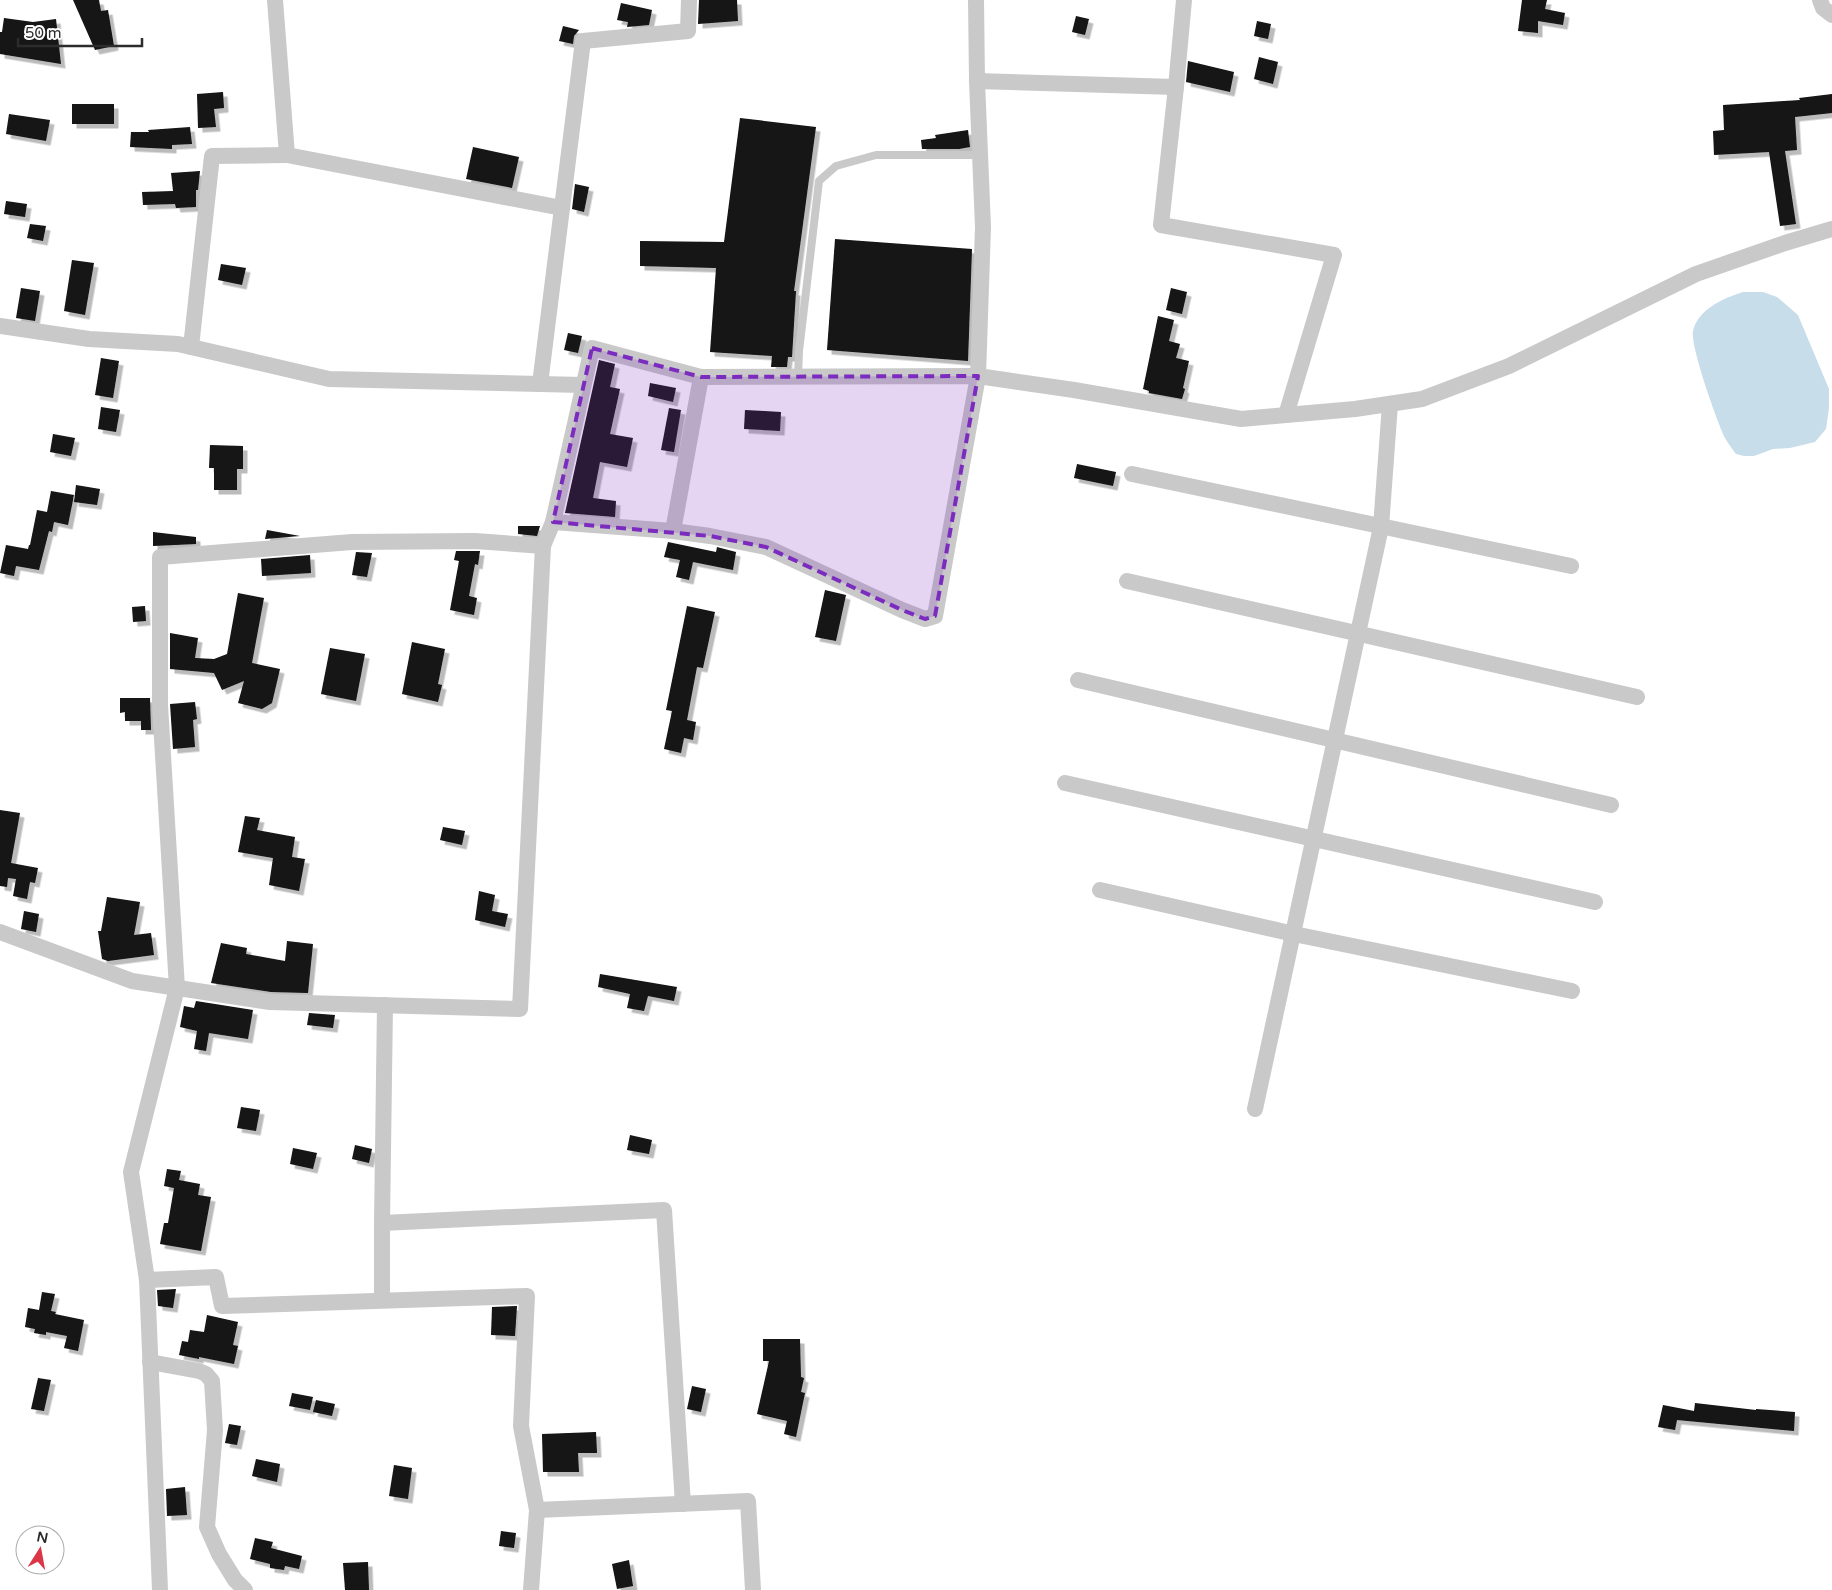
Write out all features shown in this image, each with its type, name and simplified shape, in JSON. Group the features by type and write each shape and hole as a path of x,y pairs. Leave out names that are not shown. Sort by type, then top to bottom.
{"street":[{"path":"275,0 287,155"},
{"path":"540,384 583,41 688,31 689,0"},
{"path":"554,522 674,531 766,547 902,610 925,619 935,616 978,376 983,227 976,0"},
{"path":"1184,0 1161,225 1334,255 1286,415"},
{"path":"1820,0 1823,8 1832,15"},
{"path":"977,81 1176,88"},
{"path":"191,347 212,156 287,155 562,208"},
{"path":"0,932 132,981 270,1002 520,1009 543,546 554,522 592,348 701,377 978,376 1074,390 1240,419 1355,409 1422,399 1509,366 1696,274 1832,229"},
{"path":"0,326 89,339 178,344 329,379 583,386"},
{"path":"674,531 701,377"},
{"path":"1255,1109 1381,527 1390,404"},
{"path":"1132,474 1571,566"},
{"path":"160,1590 147,1280 131,1172 177,988 160,704 160,556 352,542 475,541 543,546"},
{"path":"1127,581 1637,697"},
{"path":"1078,680 1611,805"},
{"path":"1065,782 1596,902"},
{"path":"1100,890 1294,934 1572,991"},
{"path":"382,1300 385,1005"},
{"path":"382,1223 664,1210 683,1504"},
{"path":"147,1280 216,1277 222,1306 527,1296 521,1426 537,1510 531,1590"},
{"path":"150,1362 199,1371 206,1374 212,1381 215,1430 207,1527 219,1554 235,1580 245,1590"},
{"path":"537,1510 748,1501 753,1590"}],"lane":[{"path":"798,376 799,350 818,182 836,166 876,155 980,154"}],"highlighted area":[{"path":"592,348 701,377 978,376 935,616 925,619 902,610 766,547 710,536 553,522"}],"water":[{"path":"1743,292 1763,292 1777,297 1798,315 1829,389 1826,429 1815,442 1790,448 1773,449 1754,456 1744,456 1736,454 1725,438 1700,367 1693,339 1693,331 1700,316 1706,311 1720,301"}],"building":[{"path":"73,0 99,0 101,11 108,10 114,46 95,50"},
{"path":"699,0 737,0 738,21 698,24"},
{"path":"1522,0 1547,0 1545,9 1565,13 1563,25 1538,21 1538,33 1518,31"},
{"path":"621,3 652,10 649,25 627,27 628,22 617,20"},
{"path":"1076,16 1089,19 1085,35 1072,32"},
{"path":"4,18 33,22 56,19 61,64 0,54 0,32 2,32"},
{"path":"1257,21 1271,24 1268,39 1254,36"},
{"path":"563,26 579,30 574,36 573,44 559,41"},
{"path":"1259,57 1278,62 1273,84 1254,79"},
{"path":"1188,61 1234,72 1230,92 1186,82"},
{"path":"223,92 224,108 214,109 216,127 198,128 197,94"},
{"path":"1832,94 1832,113 1795,117 1797,150 1785,151 1796,224 1780,226 1769,152 1714,155 1713,131 1724,130 1723,105 1800,100 1799,98"},
{"path":"72,104 114,104 114,124 72,124"},
{"path":"9,114 50,120 46,141 6,134"},
{"path":"740,118 816,127 794,291 796,291 792,357 788,357 787,367 771,367 772,356 710,352 716,268 640,266 640,241 724,242"},
{"path":"190,127 192,144 172,145 172,149 130,147 131,132 149,132 148,130"},
{"path":"968,130 970,147 959,149 922,149 921,140 936,138 935,135"},
{"path":"473,147 519,157 512,188 466,179"},
{"path":"200,171 198,190 196,190 196,207 176,208 175,204 143,205 142,192 173,191 171,173"},
{"path":"575,184 589,187 584,212 572,209"},
{"path":"6,201 27,204 25,217 4,214"},
{"path":"30,224 46,226 43,241 27,238"},
{"path":"835,239 972,249 968,361 827,350"},
{"path":"72,260 94,263 85,315 64,311"},
{"path":"221,264 246,268 242,285 218,280"},
{"path":"21,288 40,291 35,321 16,318"},
{"path":"1171,288 1187,292 1182,314 1166,310"},
{"path":"1158,316 1174,320 1169,341 1180,344 1176,358 1189,361 1182,399 1149,393 1149,391 1143,389"},
{"path":"568,333 582,336 578,353 564,350"},
{"path":"101,358 119,361 113,398 95,395"},
{"path":"599,360 615,364 610,387 620,389 610,434 633,438 627,467 600,462 593,498 616,501 615,517 565,513"},
{"path":"650,383 676,388 673,402 648,396"},
{"path":"101,407 120,410 116,432 98,429"},
{"path":"669,408 681,410 674,452 661,450"},
{"path":"745,410 781,412 780,431 744,429"},
{"path":"53,434 75,438 71,456 50,452"},
{"path":"210,445 243,446 243,469 237,469 237,490 214,490 214,468 209,468"},
{"path":"1077,464 1116,472 1113,486 1074,478"},
{"path":"76,485 100,489 97,505 74,502"},
{"path":"51,491 74,495 68,525 54,522 52,532 49,531 39,570 16,566 14,576 0,573 6,545 28,549 37,510 47,512"},
{"path":"518,526 540,526 537,536 518,534"},
{"path":"267,530 300,536 265,539"},
{"path":"153,532 196,537 196,544 153,546"},
{"path":"668,542 716,552 717,547 736,552 733,570 693,562 689,580 676,577 680,560 664,557"},
{"path":"456,551 480,551 478,565 475,564 469,596 477,598 474,615 450,610 459,561 454,560"},
{"path":"356,552 372,553 367,577 352,575"},
{"path":"310,555 311,573 262,576 261,559"},
{"path":"825,590 846,595 836,641 815,637"},
{"path":"238,593 264,598 252,663 280,669 272,703 262,709 238,703 244,681 222,690 214,673 170,669 170,633 198,638 195,658 214,659 227,654"},
{"path":"145,606 146,621 133,622 132,607"},
{"path":"687,606 715,612 703,668 697,667 687,720 696,722 693,740 684,738 681,753 664,749 672,711 666,710"},
{"path":"412,642 445,649 438,684 442,685 438,702 402,694"},
{"path":"330,648 365,654 356,701 321,694"},
{"path":"120,698 150,698 151,730 141,730 141,721 125,721 125,712 120,713"},
{"path":"195,702 197,719 193,720 195,747 173,749 170,704"},
{"path":"0,810 20,813 11,863 38,868 35,883 30,882 27,899 13,896 16,879 8,878 7,887 0,886"},
{"path":"245,816 260,818 257,830 295,837 292,857 305,859 299,891 269,885 273,858 238,852"},
{"path":"443,827 465,831 462,845 440,840"},
{"path":"479,891 495,895 492,911 508,914 505,927 475,920"},
{"path":"107,897 140,902 134,935 151,933 154,955 108,961 102,959 98,931 101,931"},
{"path":"24,911 39,914 36,932 21,929"},
{"path":"287,941 313,944 308,993 271,992 211,983 221,943 247,948 246,954 285,961"},
{"path":"600,974 677,987 674,1001 648,996 644,1011 627,1008 630,994 598,987"},
{"path":"196,1001 253,1010 248,1039 209,1033 206,1051 194,1049 197,1031 180,1027 184,1006 194,1008"},
{"path":"309,1013 335,1015 333,1028 307,1025"},
{"path":"241,1107 260,1110 256,1131 237,1128"},
{"path":"630,1135 652,1140 649,1154 627,1150"},
{"path":"355,1145 372,1149 369,1163 352,1159"},
{"path":"293,1148 317,1153 313,1169 290,1164"},
{"path":"167,1169 181,1171 179,1180 200,1184 198,1195 211,1197 201,1251 160,1244 164,1223 168,1223 174,1188 164,1186"},
{"path":"176,1289 173,1308 158,1306 157,1290"},
{"path":"42,1292 55,1294 51,1311 56,1312 55,1314 84,1320 78,1351 64,1348 67,1336 46,1332 46,1335 34,1333 35,1329 25,1327 28,1308 39,1310"},
{"path":"517,1306 515,1336 491,1335 492,1307"},
{"path":"207,1315 238,1322 233,1345 238,1346 234,1364 179,1355 182,1341 188,1342 190,1330 204,1332"},
{"path":"763,1339 800,1339 801,1377 804,1378 801,1392 805,1393 796,1437 784,1434 787,1421 757,1414 769,1361 763,1361"},
{"path":"38,1378 51,1380 44,1411 31,1409"},
{"path":"692,1386 706,1389 701,1412 687,1409"},
{"path":"292,1393 313,1397 310,1410 289,1406"},
{"path":"316,1400 335,1404 332,1416 313,1412"},
{"path":"1695,1403 1756,1410 1795,1412 1794,1431 1677,1420 1675,1430 1658,1427 1663,1405 1694,1411"},
{"path":"229,1424 241,1426 237,1445 225,1443"},
{"path":"596,1432 597,1453 578,1453 579,1472 543,1472 542,1434"},
{"path":"256,1459 280,1464 277,1482 252,1476"},
{"path":"394,1465 412,1468 408,1499 389,1496"},
{"path":"185,1487 187,1515 167,1516 166,1489"},
{"path":"501,1531 516,1533 514,1548 499,1546"},
{"path":"255,1538 273,1542 271,1548 302,1556 299,1569 285,1566 284,1570 270,1568 270,1564 250,1559"},
{"path":"629,1560 633,1586 617,1589 612,1564"},
{"path":"368,1562 369,1590 345,1590 343,1563"}]}
